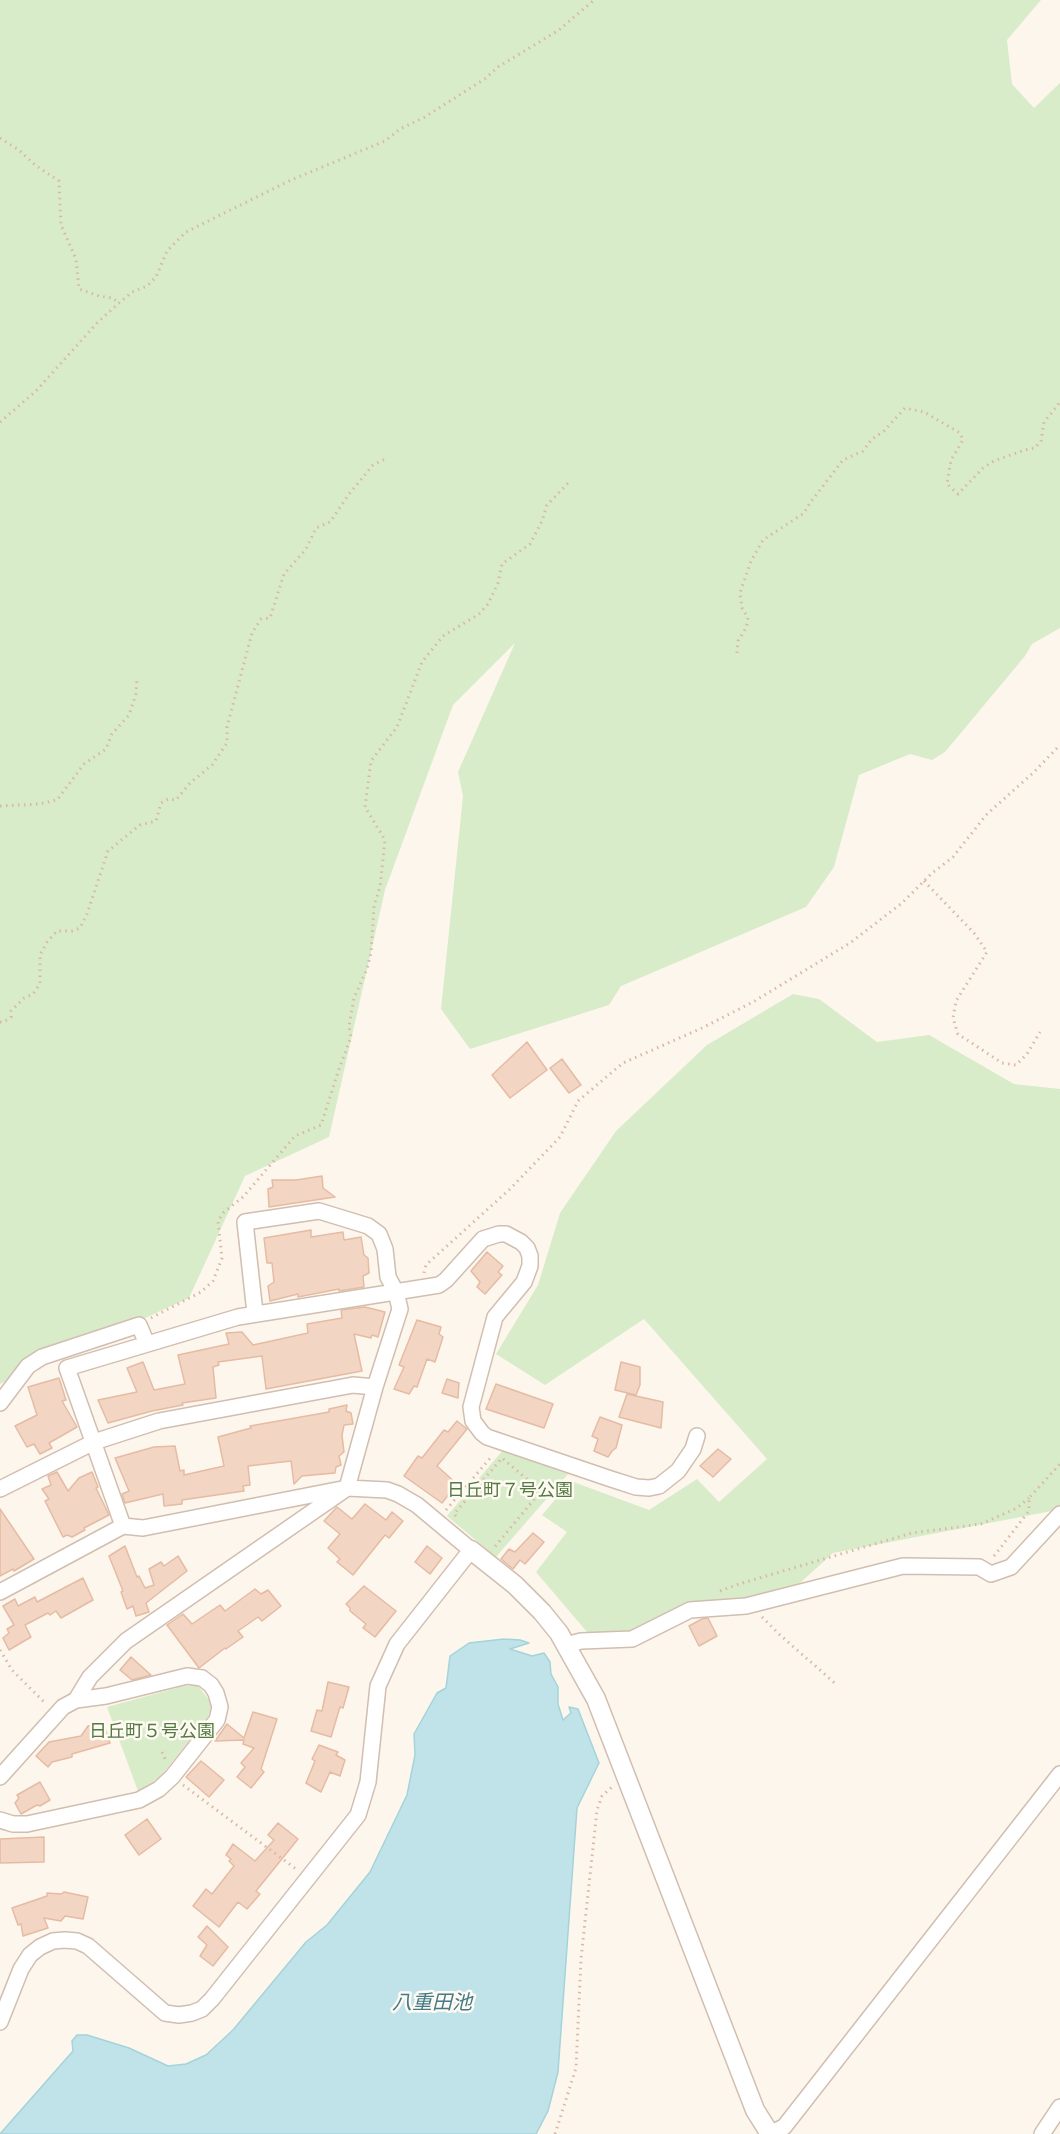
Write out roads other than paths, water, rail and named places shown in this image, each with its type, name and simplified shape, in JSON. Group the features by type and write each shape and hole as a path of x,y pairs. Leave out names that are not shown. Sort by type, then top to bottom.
{"street":[{"path":"76,1700 90,1677 126,1641 347,1488 375,1387 400,1309 396,1292 388,1277 383,1242 379,1234 369,1226 319,1211 245,1222 255,1313"},
{"path":"123,1526 67,1368 255,1313 439,1285 483,1239 492,1235 513,1236 527,1248 530,1256 528,1274 524,1282 495,1317 471,1407 473,1421 482,1433 503,1443 636,1487 649,1488 658,1486 678,1471 693,1449 697,1436"},
{"path":"0,1403 34,1360 139,1325 147,1344"},
{"path":"0,1489 94,1442 159,1422 353,1384 375,1387"},
{"path":"0,1592 123,1526 143,1528 347,1488 387,1490 407,1499 531,1600 559,1633 566,1645 596,1699 755,2110 770,2134 784,2127 1060,1774"},
{"path":"566,1645 581,1641 632,1639 690,1610 746,1606 903,1566 979,1568 991,1574 1011,1567 1060,1514"},
{"path":"0,2022 21,1969 30,1955 47,1944 65,1940 77,1941 88,1946 165,2013 179,2015 202,2009 212,2000 357,1815 368,1782 378,1686 397,1644 471,1550"},
{"path":"0,1777 63,1707 76,1700 106,1696 187,1676 202,1678 211,1685 216,1693 220,1707 217,1720 172,1777 159,1789 139,1800 27,1824 13,1824 0,1820"},
{"path":"1042,2134 1060,2107"}],"water":[{"name":"八重田池","path":"504,1639 529,1643 510,1649 532,1656 544,1653 550,1662 551,1674 558,1687 558,1704 563,1720 571,1713 569,1707 578,1709 599,1763 577,1808 558,2072 548,2111 536,2134 0,2134 73,2051 72,2041 77,2035 87,2035 129,2048 168,2066 186,2064 206,2055 233,2030 306,1942 327,1925 370,1872 407,1795 415,1755 414,1734 437,1693 446,1688 450,1656 469,1643"}],"park label":[{"name":"日丘町７号公園","path":"510,1491"},
{"name":"日丘町５号公園","path":"152,1732"}]}
